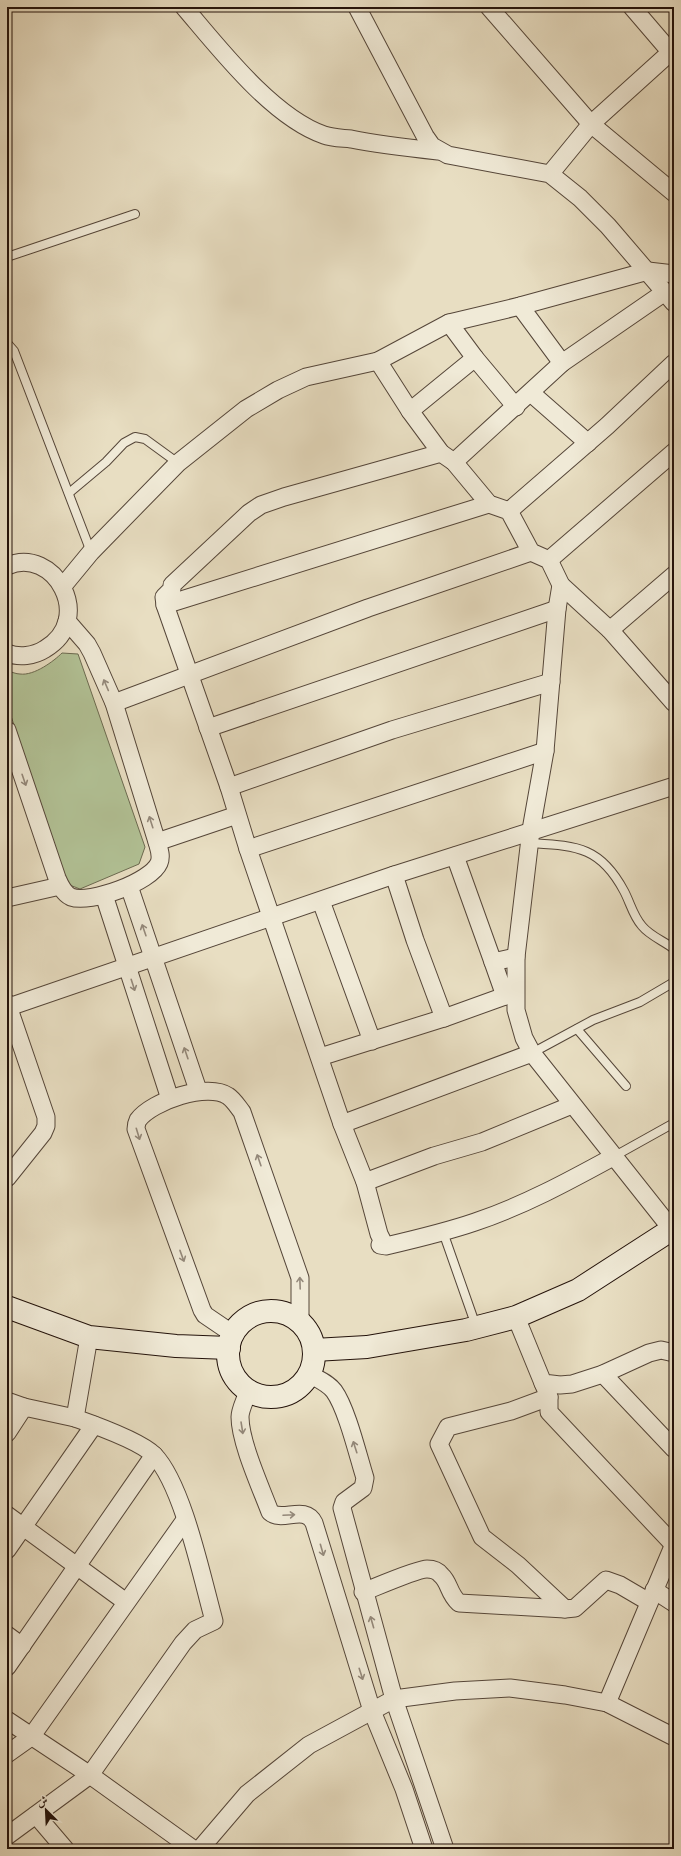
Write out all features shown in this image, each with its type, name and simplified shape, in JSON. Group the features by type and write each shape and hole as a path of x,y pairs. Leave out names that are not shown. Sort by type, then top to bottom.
{"street":[{"path":"184,7 219,48 256,86 291,118 324,135 379,144 438,151 448,155 550,174 580,198 648,271 669,297 562,363 516,407 448,458 284,496 261,505 249,513 172,585 172,589 164,597 165,605 229,787 248,849 342,1124 365,1182 382,1240 380,1245 386,1246 443,1232 506,1210 613,1157"},
{"path":"357,7 424,136 438,151"},
{"path":"489,7 591,124 674,193"},
{"path":"550,174 591,124 673,52 632,7"},
{"path":"63,586 91,552 178,464 246,409 278,390 306,377 378,362 448,323 520,306 648,271 674,274"},
{"path":"520,306 562,363"},
{"path":"448,323 516,407"},
{"path":"410,411 475,358"},
{"path":"378,362 410,411 448,458 489,504 509,511 531,552 549,560 561,586 610,630 674,703"},
{"path":"509,511 588,443 674,363"},
{"path":"531,393 588,443"},
{"path":"549,560 674,452"},
{"path":"165,605 489,504"},
{"path":"114,703 368,608 531,552"},
{"path":"7,566 26,563 40,566 53,574 63,586 69,609 67,621 62,634 52,645 39,652 26,656 7,652"},
{"path":"610,630 674,575"},
{"path":"314,1350 367,1347 466,1330 476,1326 516,1317 578,1290 673,1230 613,1157 532,1053 519,1026 516,1010 516,957 531,837 545,750 557,609 561,586"},
{"path":"208,728 557,609"},
{"path":"7,731 60,886 64,892 79,899 104,894 129,886 151,873 159,865 161,858 158,842 114,703 90,648 67,621"},
{"path":"229,787 392,730 551,682"},
{"path":"248,849 545,750"},
{"path":"9,1172 43,1133 46,1126 46,1117 8,1005 321,901 394,875 455,856 531,837 674,786"},
{"path":"158,842 237,815"},
{"path":"455,856 505,996"},
{"path":"394,875 415,940 444,1018"},
{"path":"7,898 60,886"},
{"path":"129,886 198,1090"},
{"path":"104,894 170,1099"},
{"path":"321,901 372,1041"},
{"path":"493,962 516,957"},
{"path":"320,1057 444,1018 505,996 515,982"},
{"path":"342,1124 532,1053"},
{"path":"231,1341 202,1310 136,1129 138,1120 149,1111 170,1099 198,1090 220,1092 228,1096 242,1112 300,1278 300,1322"},
{"path":"365,1182 434,1156 482,1142 572,1105"},
{"path":"7,1307 88,1337 176,1346 231,1341"},
{"path":"264,1312 277,1312 289,1315 300,1322 312,1340 314,1350 313,1362 309,1374 300,1385 289,1393 275,1397 261,1396 248,1390 239,1382 232,1372 228,1360 231,1341 241,1324 252,1316 264,1312"},
{"path":"516,1317 546,1390 549,1412 674,1545 651,1596 607,1703"},
{"path":"75,1418 88,1337"},
{"path":"565,1609 518,1565 482,1537 439,1444 448,1427 511,1411 546,1390 572,1384 603,1374 649,1353 661,1350 674,1353"},
{"path":"309,1374 327,1384 334,1391 342,1405 365,1478 363,1488 344,1502 342,1506 363,1592 394,1700 445,1849"},
{"path":"603,1374 674,1449"},
{"path":"248,1390 240,1415 243,1438 270,1512 278,1515 304,1514 312,1518 372,1711 404,1789 424,1849"},
{"path":"7,1401 24,1407 75,1418 142,1447 154,1455 167,1472 185,1520 214,1621 195,1630 183,1643 90,1775 7,1836"},
{"path":"7,1433 24,1407"},
{"path":"7,1550 94,1425"},
{"path":"7,1667 154,1455"},
{"path":"7,1515 126,1602"},
{"path":"7,1754 31,1737 185,1520"},
{"path":"363,1592 426,1569 437,1571 441,1574 445,1579 452,1597 459,1603 565,1609 575,1608 606,1580 651,1596 674,1602"},
{"path":"7,1635 22,1646"},
{"path":"200,1849 247,1794 309,1745 394,1700 455,1691 510,1688 565,1695 607,1703 674,1737"},
{"path":"7,1720 90,1775 193,1849"},
{"path":"36,1815 65,1849"}],"lane":[{"path":"7,257 135,214"},
{"path":"7,343 14,351 91,552"},
{"path":"69,493 106,462 124,443 135,437 145,439 178,464"},
{"path":"531,837 566,845 594,854 602,860 617,878 642,927 674,949"},
{"path":"532,1053 593,1020 640,1002 674,982"},
{"path":"577,1029 626,1086"},
{"path":"613,1157 674,1123"},
{"path":"443,1232 476,1326"}],"green space":[{"path":"62,653 78,654 145,847 139,864 80,889 67,884 7,704 8,671 18,674 31,673 49,664"}]}
